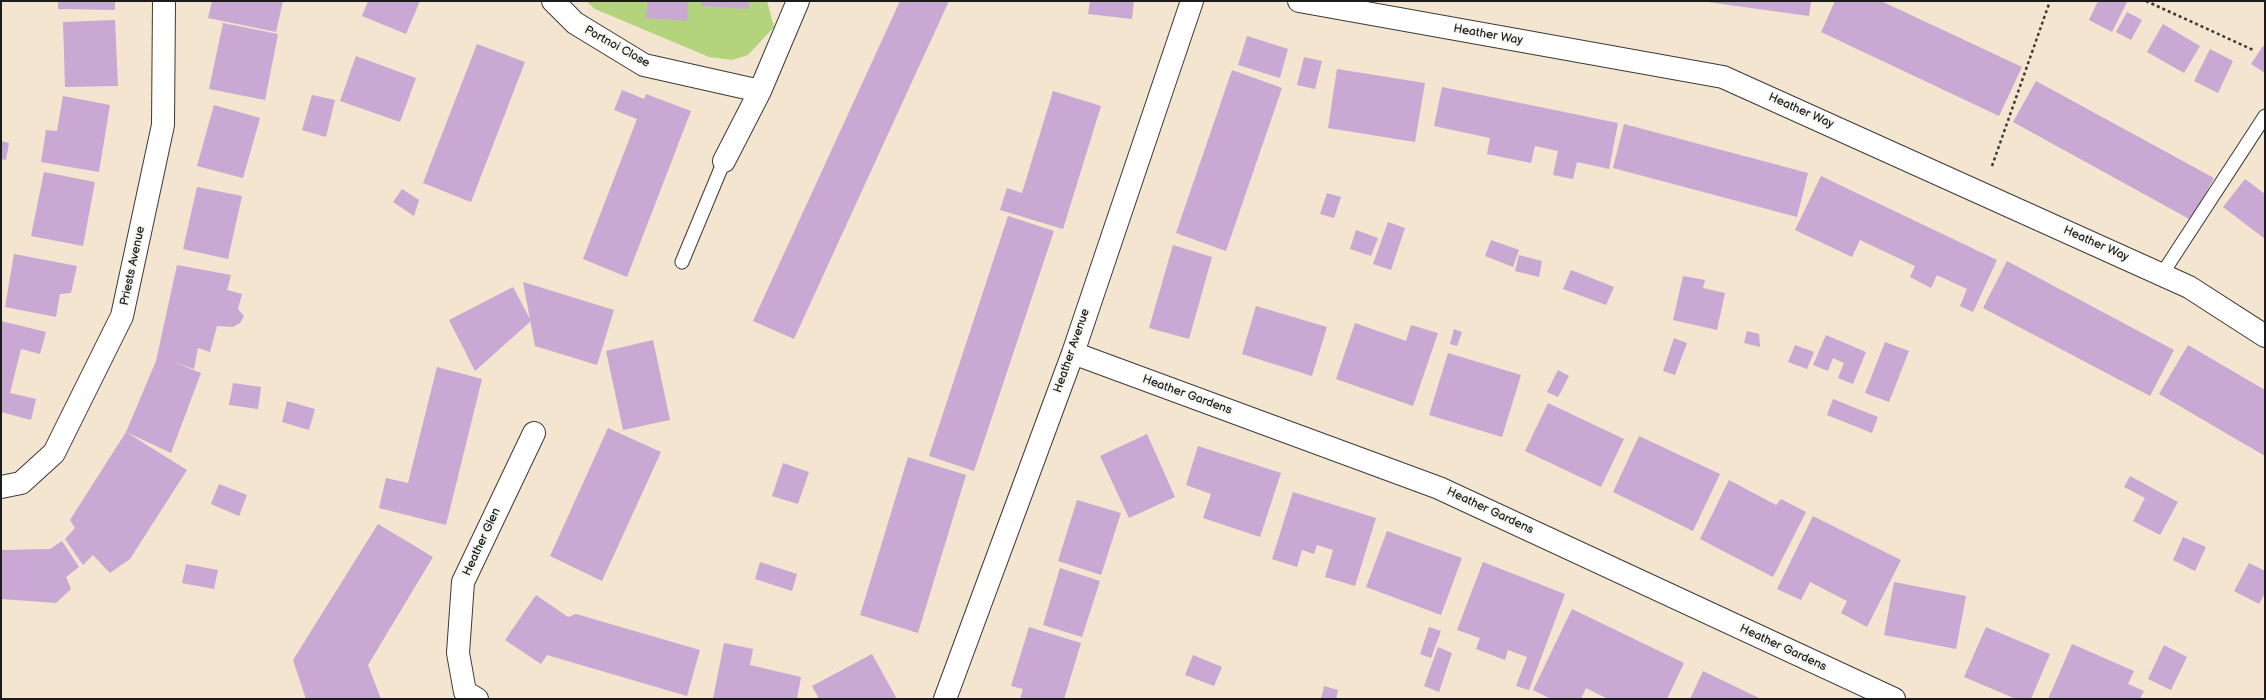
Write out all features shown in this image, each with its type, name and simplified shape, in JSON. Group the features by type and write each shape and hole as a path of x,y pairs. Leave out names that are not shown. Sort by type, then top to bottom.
{"street":[{"name":"Priests Avenue","path":"1,487 21,483 54,453 122,316 164,125 164,1"},
{"name":"Portnoi Close","path":"553,1 574,23 644,65 760,91"},
{"path":"724,161 760,91 798,1"},
{"name":"Heather Avenue","path":"945,699 1073,353 1192,1"},
{"name":"Heather Way","path":"1299,1 1723,77 2162,274 2189,287 2265,336"},
{"name":"Heather Gardens","path":"1073,353 1438,488 1894,699"},
{"name":"Heather Glen","path":"477,699 465,692 458,653 463,582 534,433"}],"lane":[{"path":"2162,274 2265,116"},
{"path":"682,262 724,161"}],"path":[{"path":"1982,193 2050,1"},
{"path":"2146,1 2253,50"}],"green space":[{"path":"586,1 767,1 774,27 748,55 732,60 709,57 595,9"}],"building":[{"path":"58,1 115,1 115,10 58,9"},
{"path":"212,1 283,1 276,32 208,18"},
{"path":"368,1 420,1 406,34 362,16"},
{"path":"648,1 688,1 687,21 646,18"},
{"path":"702,1 749,1 749,9 701,6"},
{"path":"900,1 949,1 794,339 753,321"},
{"path":"1090,1 1134,1 1132,19 1088,14"},
{"path":"1700,1 1811,1 1809,16"},
{"path":"1835,1 1881,1 2022,67 1999,116 1821,32"},
{"path":"2098,1 2127,2 2112,32 2089,20"},
{"path":"2127,12 2142,20 2131,40 2116,32"},
{"path":"115,20 118,86 65,87 63,22"},
{"path":"223,23 278,34 265,100 209,89"},
{"path":"2163,24 2200,46 2184,73 2147,52"},
{"path":"1247,36 1288,49 1280,78 1238,65"},
{"path":"477,44 525,62 471,202 423,183"},
{"path":"2263,46 2265,47 2265,73 2251,64"},
{"path":"2210,49 2233,61 2218,93 2194,81"},
{"path":"356,56 416,78 400,122 340,101"},
{"path":"1304,57 1322,61 1315,89 1297,85"},
{"path":"1337,69 1425,83 1415,142 1328,128"},
{"path":"1232,70 1282,88 1226,251 1176,233"},
{"path":"2036,81 2214,178 2191,220 2013,122"},
{"path":"1442,87 1618,123 1609,169 1577,162 1573,179 1553,175 1558,151 1535,146 1531,163 1487,154 1490,138 1434,126"},
{"path":"622,90 644,99 646,94 691,111 627,277 583,259 637,119 614,110"},
{"path":"1053,91 1101,106 1063,229 1000,210 1007,188 1022,193"},
{"path":"312,95 335,100 326,137 302,130"},
{"path":"63,96 110,105 99,172 41,162 46,130 57,131"},
{"path":"214,105 260,118 243,178 197,166"},
{"path":"1624,124 1808,173 1797,217 1613,168"},
{"path":"1,141 9,143 6,160 1,159"},
{"path":"44,172 95,182 83,246 31,236"},
{"path":"1821,176 1997,260 1973,312 1960,306 1967,289 1937,275 1931,288 1910,277 1915,266 1860,240 1852,257 1795,230"},
{"path":"2245,179 2265,194 2265,239 2223,207"},
{"path":"197,187 242,196 228,259 183,249"},
{"path":"402,189 419,200 414,216 393,202"},
{"path":"1327,193 1341,197 1334,218 1320,214"},
{"path":"1008,216 1054,231 974,471 929,456"},
{"path":"1388,222 1405,228 1391,270 1373,264"},
{"path":"1356,230 1378,238 1371,256 1350,249"},
{"path":"1491,240 1519,250 1513,267 1485,256"},
{"path":"1173,245 1212,257 1189,339 1149,328"},
{"path":"14,254 77,266 71,293 60,294 56,317 5,307"},
{"path":"1519,255 1542,261 1539,277 1515,271"},
{"path":"2007,261 2174,350 2150,396 1983,308"},
{"path":"177,265 231,275 227,290 242,294 238,309 244,316 240,323 233,327 217,326 210,352 198,348 194,369 174,362 201,373 171,453 126,432 156,361"},
{"path":"1571,270 1614,287 1606,305 1563,289"},
{"path":"1683,276 1705,280 1703,288 1725,293 1717,330 1673,320"},
{"path":"523,282 614,310 597,365 535,346"},
{"path":"513,287 531,321 475,371 449,320"},
{"path":"1256,306 1327,327 1312,376 1242,354"},
{"path":"1,321 46,332 40,354 21,349 10,393 36,399 31,420 1,412"},
{"path":"1355,323 1406,341 1411,325 1438,333 1413,406 1336,379"},
{"path":"1454,329 1462,332 1457,346 1450,344"},
{"path":"1747,331 1759,334 1760,347 1744,343"},
{"path":"1826,335 1866,352 1853,384 1838,378 1844,363 1833,358 1828,371 1813,365"},
{"path":"1674,338 1687,343 1675,375 1663,371"},
{"path":"653,340 670,420 623,430 606,351"},
{"path":"1885,342 1909,351 1889,402 1865,393"},
{"path":"1795,345 1814,352 1807,369 1788,362"},
{"path":"2188,345 2265,390 2265,456 2159,394"},
{"path":"1448,353 1521,375 1502,437 1429,415"},
{"path":"437,367 482,379 446,525 379,508 386,478 408,483"},
{"path":"1558,370 1569,376 1558,397 1547,392"},
{"path":"233,383 261,387 258,409 229,405"},
{"path":"1833,399 1878,417 1872,433 1827,415"},
{"path":"287,401 315,409 309,430 282,422"},
{"path":"1548,403 1624,439 1601,487 1525,451"},
{"path":"608,428 661,452 602,581 550,556"},
{"path":"126,432 187,470 130,559 110,573 93,555 83,565 65,539 75,528 70,520"},
{"path":"1147,434 1175,497 1129,518 1100,456"},
{"path":"1639,436 1720,474 1693,531 1613,492"},
{"path":"1198,446 1281,473 1260,537 1203,518 1211,494 1186,485"},
{"path":"908,457 966,475 918,633 860,615"},
{"path":"783,463 809,472 798,504 772,496"},
{"path":"2130,476 2178,502 2160,535 2133,521 2145,498 2124,487"},
{"path":"1729,480 1776,505 1781,499 1806,512 1773,577 1700,539"},
{"path":"219,484 247,495 239,516 211,504"},
{"path":"1293,492 1376,518 1355,586 1325,577 1333,550 1317,545 1314,554 1302,550 1297,567 1272,559"},
{"path":"1077,500 1121,513 1101,575 1058,561"},
{"path":"1813,516 1901,560 1867,627 1841,613 1847,601 1810,582 1801,600 1777,589"},
{"path":"378,524 433,557 368,665 381,699 306,699 293,660"},
{"path":"1387,531 1462,558 1441,615 1366,587"},
{"path":"2183,537 2206,547 2195,571 2173,560"},
{"path":"62,541 79,567 66,577 71,589 56,603 1,599 1,550 50,549"},
{"path":"760,562 797,574 792,591 755,579"},
{"path":"1483,562 1565,594 1529,690 1516,686 1527,657 1508,650 1505,660 1476,649 1480,638 1457,630"},
{"path":"2249,563 2265,571 2265,593 2259,604 2234,591"},
{"path":"186,564 218,570 214,589 182,583"},
{"path":"1060,568 1100,581 1082,637 1043,625"},
{"path":"1894,582 1966,596 1956,649 1884,635"},
{"path":"536,595 568,617 576,614 700,650 687,696 547,655 541,664 505,640"},
{"path":"1572,609 1684,663 1667,699 1608,699 1586,688 1581,699 1551,699 1533,690"},
{"path":"1029,627 1081,643 1064,699 1020,699 1023,689 1011,686"},
{"path":"1429,627 1441,631 1431,658 1420,654"},
{"path":"1986,627 2050,654 2031,699 2016,699 1964,677"},
{"path":"724,643 753,649 750,665 801,677 797,699 713,699"},
{"path":"2072,644 2134,671 2128,684 2144,691 2140,699 2048,699"},
{"path":"2164,645 2187,657 2171,690 2148,679"},
{"path":"1438,647 1452,653 1439,692 1424,686"},
{"path":"872,654 897,699 819,699 812,686"},
{"path":"1193,655 1222,667 1214,686 1185,675"},
{"path":"1703,671 1761,699 1690,699"},
{"path":"1324,686 1338,690 1336,699 1321,699"}]}
